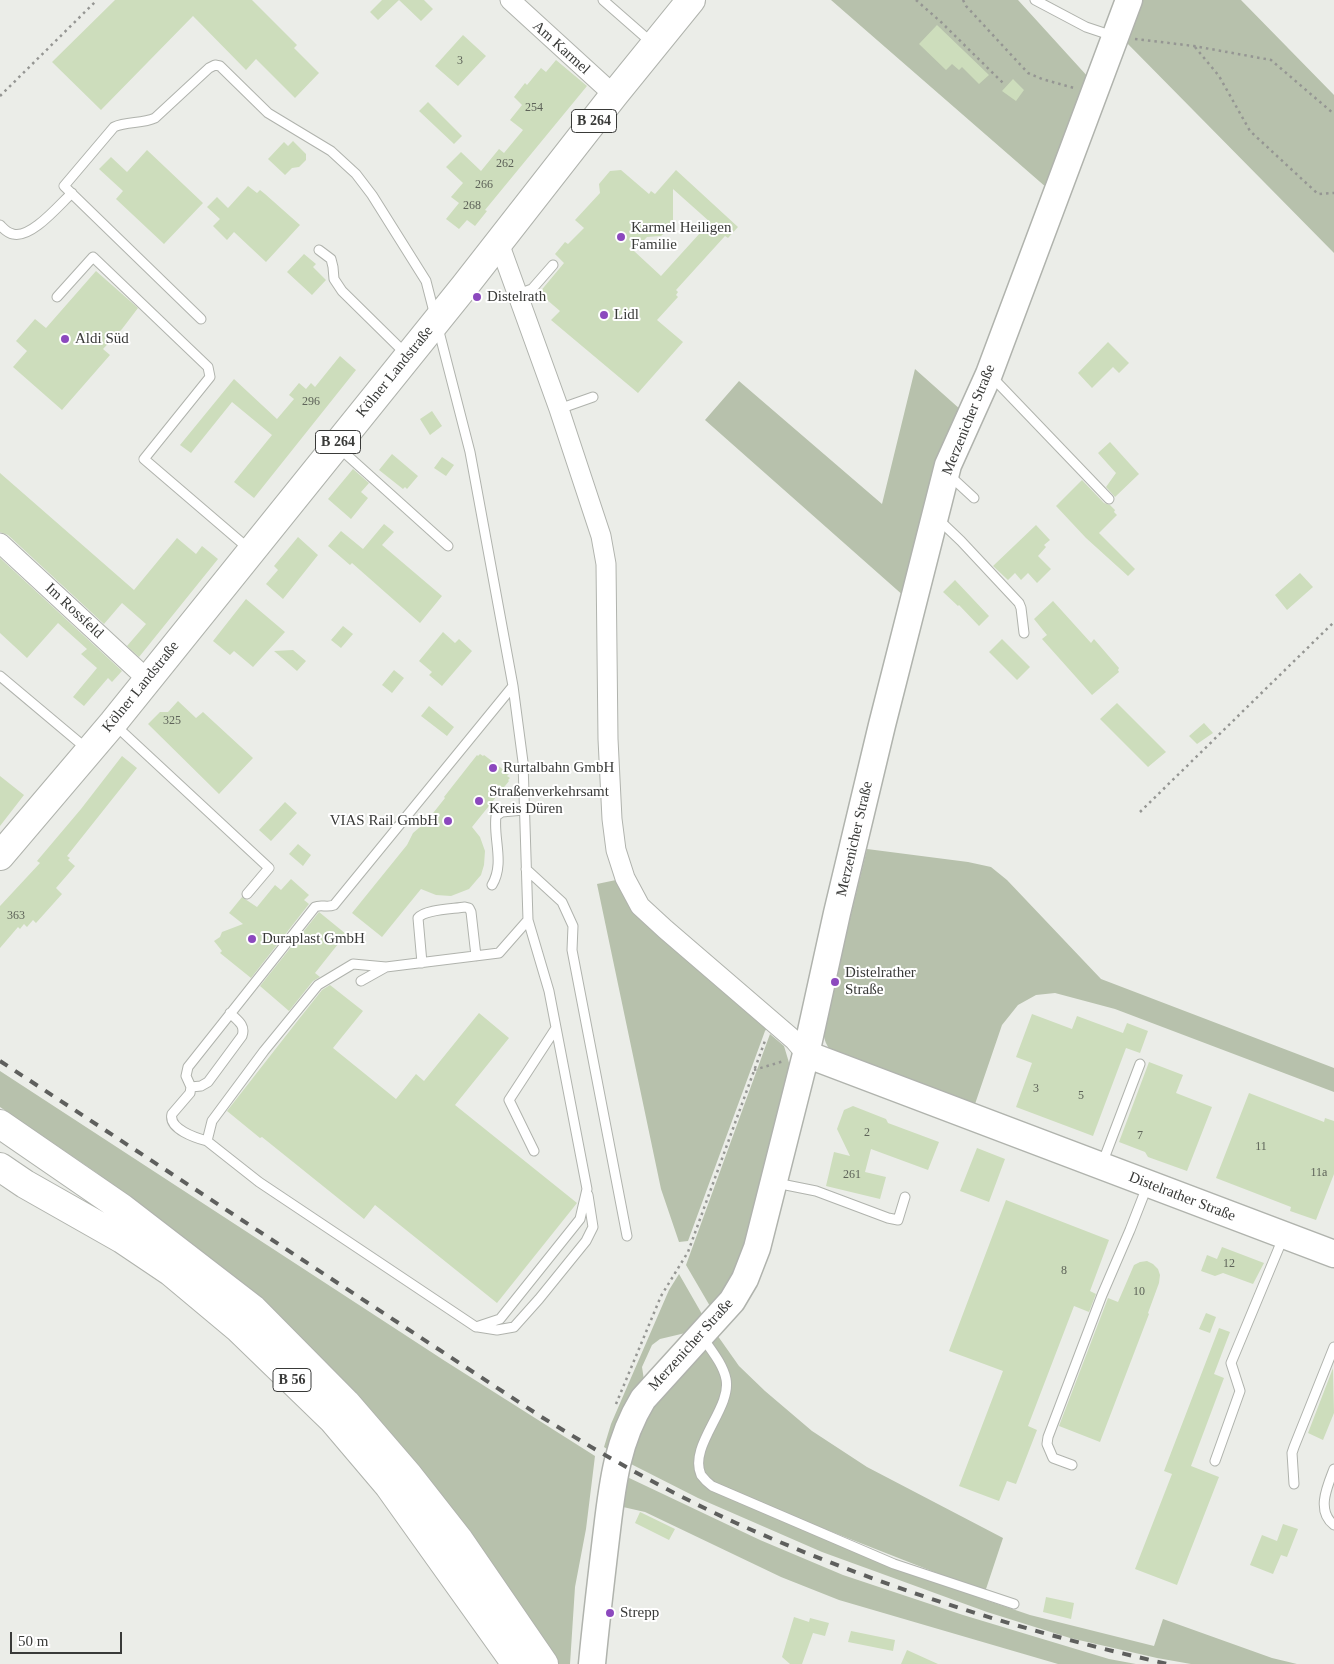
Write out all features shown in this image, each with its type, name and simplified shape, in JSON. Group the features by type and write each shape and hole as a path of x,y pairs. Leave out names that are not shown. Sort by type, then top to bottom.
{"main road":[{"name":"Kölner Landstraße","path":"0,856 113,723 437,321 691,0"},
{"name":"B 56","path":"0,1124 122,1208 253,1308 346,1403 408,1475 459,1540 544,1664"},
{"name":"B 56","path":"0,1167 25,1184 122,1239 170,1272 238,1328 333,1420 389,1486 516,1664"}],"street":[{"name":"Am Karmel","path":"510,0 614,95"},
{"name":"Merzenicher Straße","path":"592,1664 610,1506 616,1467 623,1439 634,1413 643,1399 732,1301 745,1279 757,1248 806,1054 864,800 946,473 988,374 1129,0"},
{"path":"499,243 559,409 601,536 606,564 608,739 612,819 616,850 625,878 640,906 772,1020 806,1054"},
{"name":"Im Rossfeld","path":"0,543 147,679"},
{"name":"Distelrather Straße","path":"806,1054 1334,1254"}],"lane":[{"path":"603,0 654,45"},
{"path":"1035,0 1086,27 1115,39"},
{"path":"192,1088 172,1114 171,1119 185,1134 207,1142 259,1182 476,1327 497,1330 514,1326 586,1241 593,1227 550,991 528,920 523,762 513,686 470,452 426,281 372,195 356,174 331,151 268,114 220,66 214,65 155,118 114,127 64,186 201,319"},
{"path":"0,225 7,232 20,235 35,228 72,193"},
{"path":"319,250 331,259 334,267 334,279 342,291 393,339 408,356"},
{"path":"57,297 93,257 208,367 210,378 144,459 251,551"},
{"path":"518,294 532,289 553,265"},
{"path":"988,374 1109,499"},
{"path":"559,409 593,397"},
{"path":"336,446 448,546"},
{"path":"946,473 974,498"},
{"path":"935,516 1019,603 1024,633"},
{"path":"0,676 89,751"},
{"path":"192,1088 187,1081 186,1071 230,1013 315,907 330,907 338,901 513,686"},
{"path":"113,723 270,868 247,894"},
{"path":"492,885 498,873 496,816 502,812 524,810"},
{"path":"526,869 562,902 573,926 572,950 627,1236"},
{"path":"422,962 418,918 420,915 429,912 469,908 472,912 476,956"},
{"path":"207,1142 212,1121 264,1051 318,985 354,964 386,967 499,953 528,920"},
{"path":"360,981 386,967"},
{"path":"192,1088 208,1082 242,1036 244,1030 241,1023 230,1013"},
{"path":"534,1151 509,1100 556,1028"},
{"path":"1101,1166 1140,1064"},
{"path":"774,1182 816,1191 898,1220 905,1198"},
{"path":"1072,1465 1053,1458 1047,1444 1048,1437 1102,1295 1148,1184"},
{"path":"476,1327 500,1318 580,1219 587,1189"},
{"path":"1215,1461 1240,1391 1231,1363 1284,1235"},
{"path":"701,1335 718,1360 726,1379 725,1397 708,1432 699,1458 699,1469 702,1477 712,1486 894,1564 1014,1604"},
{"path":"1294,1484 1292,1453 1294,1446 1334,1347"},
{"path":"1334,1468 1324,1499 1324,1513 1334,1524"}],"path":[{"path":"0,96 97,0"},
{"path":"916,0 942,22 1004,84"},
{"path":"962,0 1032,76 1095,94"},
{"path":"1115,39 1125,38 1194,46 1271,60 1334,114"},
{"path":"1194,46 1219,76 1250,131 1318,194 1334,193"},
{"path":"1140,812 1334,622"},
{"path":"772,1020 754,1070 806,1054"}],"green space":[{"path":"831,0 1018,0 1089,78 1047,188"},
{"path":"1139,0 1241,0 1334,95 1334,253 1124,40"},
{"path":"915,369 961,410 905,597 705,420 739,381 882,504"},
{"path":"867,849 968,862 991,867 1007,880 1101,979 1334,1068 1334,1092 1115,1009 1055,993 1036,995 1018,1005 1002,1025 975,1104 834,1054 826,1043 823,1029"},
{"path":"616,880 632,906 768,1027 688,1241 679,1242 661,1189 597,884"},
{"path":"770,1034 784,1046 790,1066 744,1263 714,1313 686,1265"},
{"path":"0,1071 445,1361 595,1456 586,1529 575,1587 570,1664 555,1664 154,1219 97,1173 0,1107"},
{"path":"679,1274 706,1321 698,1330 660,1339 652,1345 642,1367 644,1380 610,1451 604,1447 611,1424 669,1290"},
{"path":"715,1332 739,1366 812,1431 867,1467 1003,1538 985,1592 705,1482 696,1460 702,1484 838,1545 1030,1615 1154,1646 1163,1619 1272,1658 1297,1664 1191,1664 1070,1638 987,1612 822,1552 698,1498 625,1461 647,1406"},
{"path":"625,1476 760,1540 843,1575 963,1615 1109,1659 1136,1664 1058,1664 839,1600 781,1577 645,1512 623,1507"}],"building":[{"path":"115,0 252,0 297,45 294,48 319,73 295,98 256,59 246,70 193,16 101,110 52,62"},
{"path":"382,0 399,0 378,20 370,12"},
{"path":"399,0 424,0 433,9 421,21"},
{"path":"937,25 989,75 979,84 962,67 959,70 952,64 946,70 919,44"},
{"path":"463,35 486,56 458,86 435,66"},
{"path":"556,60 587,86 485,210 487,211 475,226 467,220 459,229 446,219 459,203 451,197 463,183 446,167 461,152 481,171 499,149 504,153 523,130 510,120 522,105 514,97 541,68 546,72"},
{"path":"1013,79 1024,90 1016,101 1002,91"},
{"path":"428,102 462,136 454,144 419,111"},
{"path":"293,141 306,154 306,160 299,167 292,168 285,175 268,159 284,142 288,146"},
{"path":"147,150 203,203 164,244 116,199 123,191 99,169 111,157 127,172"},
{"path":"621,170 649,194 651,191 655,194 676,170 738,227 728,238 725,236 676,290 678,297 657,320 683,342 638,393 551,320 560,311 539,293 564,263 555,254 565,242 568,244 584,228 575,220 600,193 599,184 610,171","holes":["673,189 710,222 661,276 634,251 647,237 661,236 670,228 673,221"]},
{"path":"248,186 257,193 260,190 300,225 266,262 234,232 227,240 213,226 220,219 207,207 217,197 228,208"},
{"path":"304,254 316,264 313,267 326,280 312,295 287,272"},
{"name":"Aldi Süd","path":"96,271 138,308 103,349 110,355 62,410 13,367 27,351 16,341 35,319 46,328"},
{"path":"1108,342 1129,363 1119,373 1113,367 1092,388 1078,373"},
{"path":"340,356 356,370 254,498 234,482 272,435 232,402 191,453 180,445 234,379 277,419 294,399 289,395 299,383 306,389 311,383 315,387"},
{"path":"432,411 442,426 430,435 420,419"},
{"path":"1110,442 1139,474 1115,497 1106,487 1116,473 1098,453"},
{"path":"392,454 418,476 407,489 405,487 403,489 379,470"},
{"path":"442,457 454,465 446,476 434,468"},
{"path":"353,469 369,483 361,492 368,498 351,519 328,499"},
{"path":"0,473 134,590 177,538 196,554 202,546 218,559 139,657 127,646 146,624 122,603 104,624 8,535 0,532"},
{"path":"1082,480 1104,503 1110,505 1115,510 1114,512 1117,515 1099,533 1135,569 1128,576 1086,538 1056,506"},
{"path":"384,524 394,532 382,545 442,596 420,623 352,563 350,565 328,546 341,531 363,549"},
{"path":"1036,525 1050,540 1044,545 1046,547 1038,556 1051,569 1037,583 1028,573 1021,580 1015,573 1008,580 993,566"},
{"path":"298,537 318,555 283,599 266,584 278,570 274,566"},
{"path":"0,558 122,671 112,682 108,678 84,706 73,697 97,668 81,654 87,649 58,623 27,658 0,633"},
{"path":"1300,573 1313,587 1287,610 1275,595"},
{"path":"955,580 989,616 979,626 959,605 943,592"},
{"path":"246,599 285,632 253,667 234,651 230,655 213,641"},
{"path":"1053,601 1091,643 1094,639 1119,668 1119,672 1092,695 1042,639 1047,635 1034,619"},
{"path":"343,626 353,634 341,648 331,640"},
{"path":"443,632 455,643 459,639 472,651 442,686 429,675 432,672 419,661"},
{"path":"1002,639 1030,667 1017,680 989,652"},
{"path":"293,650 306,661 297,671 274,651"},
{"path":"394,670 404,678 392,693 382,685"},
{"path":"178,701 196,718 203,712 253,758 219,794 148,724 160,712 168,712"},
{"path":"1117,703 1166,752 1148,767 1100,719"},
{"path":"429,706 454,727 447,736 421,716"},
{"path":"1204,723 1213,733 1197,744 1189,736"},
{"path":"480,754 509,774 507,776 510,778 472,827 480,837 485,851 481,875 469,889 451,896 436,895 421,889 382,937 352,913 407,845 413,833 426,822 477,755"},
{"path":"122,756 137,768 67,856 70,858 68,860 75,866 56,888 62,894 36,923 33,920 27,927 24,924 20,929 18,927 0,948 0,906 40,863 37,861"},
{"path":"0,776 24,795 0,826"},
{"path":"285,802 297,813 271,841 259,830"},
{"path":"298,844 311,855 303,866 289,854"},
{"name":"Duraplast GmbH","path":"291,879 309,895 304,900 309,904 251,978 220,953 222,951 214,941 220,937 222,932 243,924 229,913 242,897 257,907 275,885 281,890"},
{"path":"319,912 346,934 315,973 320,977 313,981 289,1011 260,986"},
{"path":"330,985 363,1011 333,1048 396,1099 416,1074 424,1081 479,1013 509,1038 455,1105 577,1203 497,1303 375,1205 364,1219 227,1111 322,990"},
{"path":"1032,1014 1072,1029 1077,1016 1123,1033 1127,1023 1148,1031 1140,1053 1126,1048 1093,1136 1016,1107 1032,1063 1016,1057"},
{"path":"1149,1062 1183,1075 1176,1093 1212,1107 1187,1171 1148,1157 1145,1152 1119,1142"},
{"path":"1249,1093 1324,1122 1325,1118 1334,1121 1334,1174 1316,1220 1290,1211 1291,1207 1216,1178"},
{"path":"853,1106 886,1119 888,1123 939,1142 928,1170 871,1149 865,1172 886,1177 880,1199 826,1186 834,1152 850,1156 837,1129 844,1110"},
{"path":"977,1148 1005,1159 989,1202 960,1191"},
{"path":"1006,1200 1109,1240 1090,1291 1096,1294 1089,1312 1074,1306 1028,1426 1037,1430 1016,1484 1007,1481 999,1501 959,1486 1003,1371 949,1351"},
{"path":"1222,1247 1264,1263 1253,1284 1223,1273 1215,1276 1201,1271 1207,1255 1217,1259"},
{"path":"1147,1261 1158,1269 1160,1275 1159,1283 1100,1442 1059,1426 1108,1298 1118,1302 1134,1265"},
{"path":"1206,1313 1216,1317 1210,1333 1199,1329"},
{"path":"1219,1328 1230,1332 1214,1374 1224,1378 1191,1466 1219,1477 1177,1585 1135,1569 1172,1474 1164,1471"},
{"path":"1333,1368 1334,1413 1323,1440 1308,1433"},
{"path":"640,1512 675,1529 669,1540 635,1523"},
{"path":"1283,1524 1298,1529 1287,1557 1281,1555 1273,1574 1250,1565 1262,1535 1277,1541"},
{"path":"1046,1597 1074,1603 1071,1619 1043,1612"},
{"path":"794,1617 809,1622 810,1618 829,1623 825,1636 813,1633 802,1664 790,1664 782,1657"},
{"path":"851,1631 895,1640 893,1651 848,1642"},
{"path":"907,1650 938,1664 901,1664"}],"railway":[{"path":"0,1061 540,1416 612,1459 686,1499 788,1546 894,1586 1057,1637 1168,1664"}],"place":[{"name":"Karmel Heiligen Familie","path":"621,237"},
{"name":"Distelrath","path":"477,297"},
{"name":"Lidl","path":"604,315"},
{"name":"Aldi Süd","path":"65,339"},
{"name":"Rurtalbahn GmbH","path":"493,768"},
{"name":"Straßenverkehrsamt Kreis Düren","path":"479,801"},
{"name":"VIAS Rail GmbH","path":"448,821"},
{"name":"Duraplast GmbH","path":"252,939"},
{"name":"Distelrather Straße","path":"835,982"},
{"name":"Strepp","path":"610,1613"}]}
